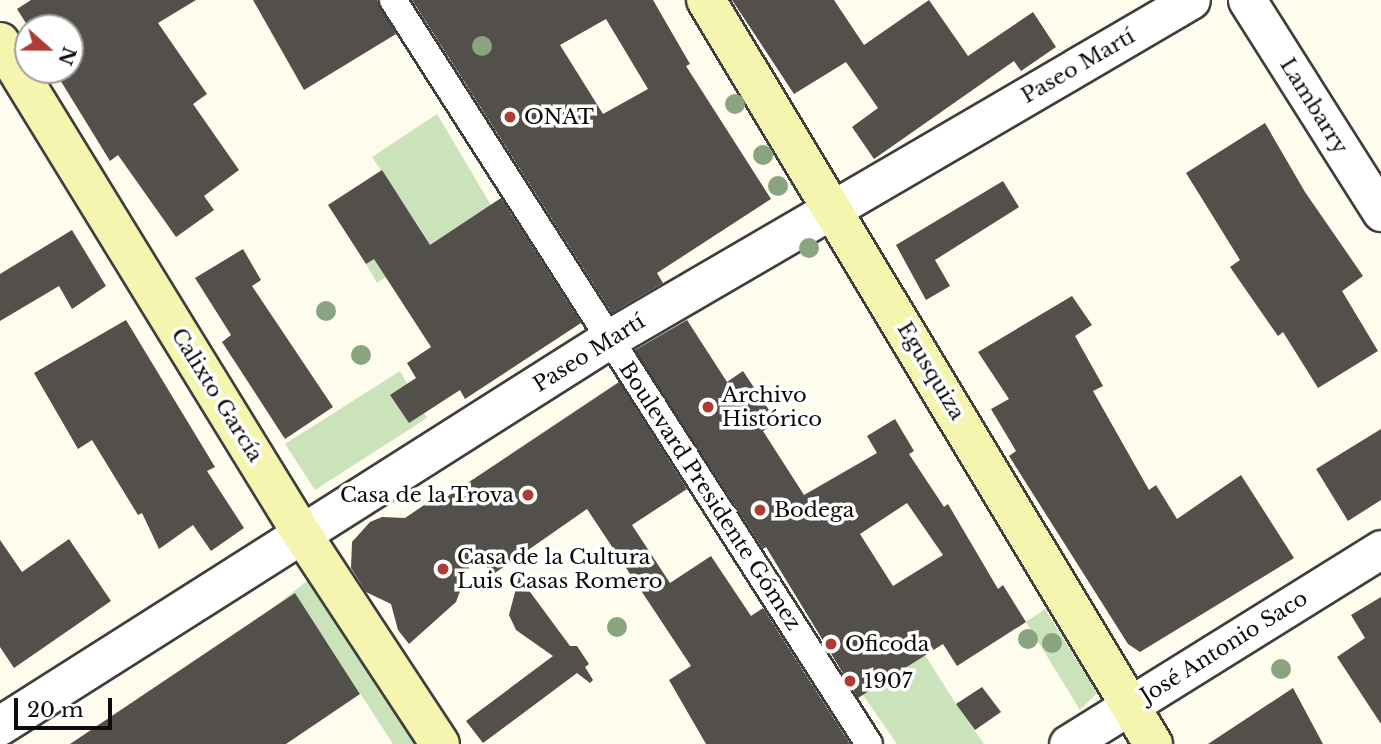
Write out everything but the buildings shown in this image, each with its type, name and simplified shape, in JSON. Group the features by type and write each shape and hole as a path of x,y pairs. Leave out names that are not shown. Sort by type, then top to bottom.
{"main road":[{"name":"Egusquiza","path":"706,0 835,208 1153,744"},
{"name":"Calixto García","path":"0,42 302,534 440,744"}],"street":[{"name":"Boulevard Presidente Gómez","path":"393,0 869,744"},
{"name":"Paseo Martí","path":"3,730 302,534 610,339 1191,0"},
{"name":"Lambarry","path":"1247,0 1381,212"},
{"name":"José Antonio Saco","path":"1068,744 1381,550"}],"green space":[{"path":"437,114 492,207 377,283 366,264 420,229 372,157"},
{"path":"400,371 427,418 315,490 285,444"},
{"path":"310,579 419,744 393,744 295,593 268,611"},
{"path":"1045,609 1097,693 1080,710 1026,622"},
{"path":"925,655 984,744 897,744 863,695"}],"place":[{"name":"ONAT","path":"510,117"},
{"name":"Archivo Histórico","path":"708,407"},
{"name":"Casa de la Trova","path":"528,495"},
{"name":"Bodega","path":"760,510"},
{"name":"Casa de la Cultura Luis Casas Romero","path":"443,569"},
{"name":"Oficoda","path":"831,644"},
{"name":"1907","path":"850,681"}]}
